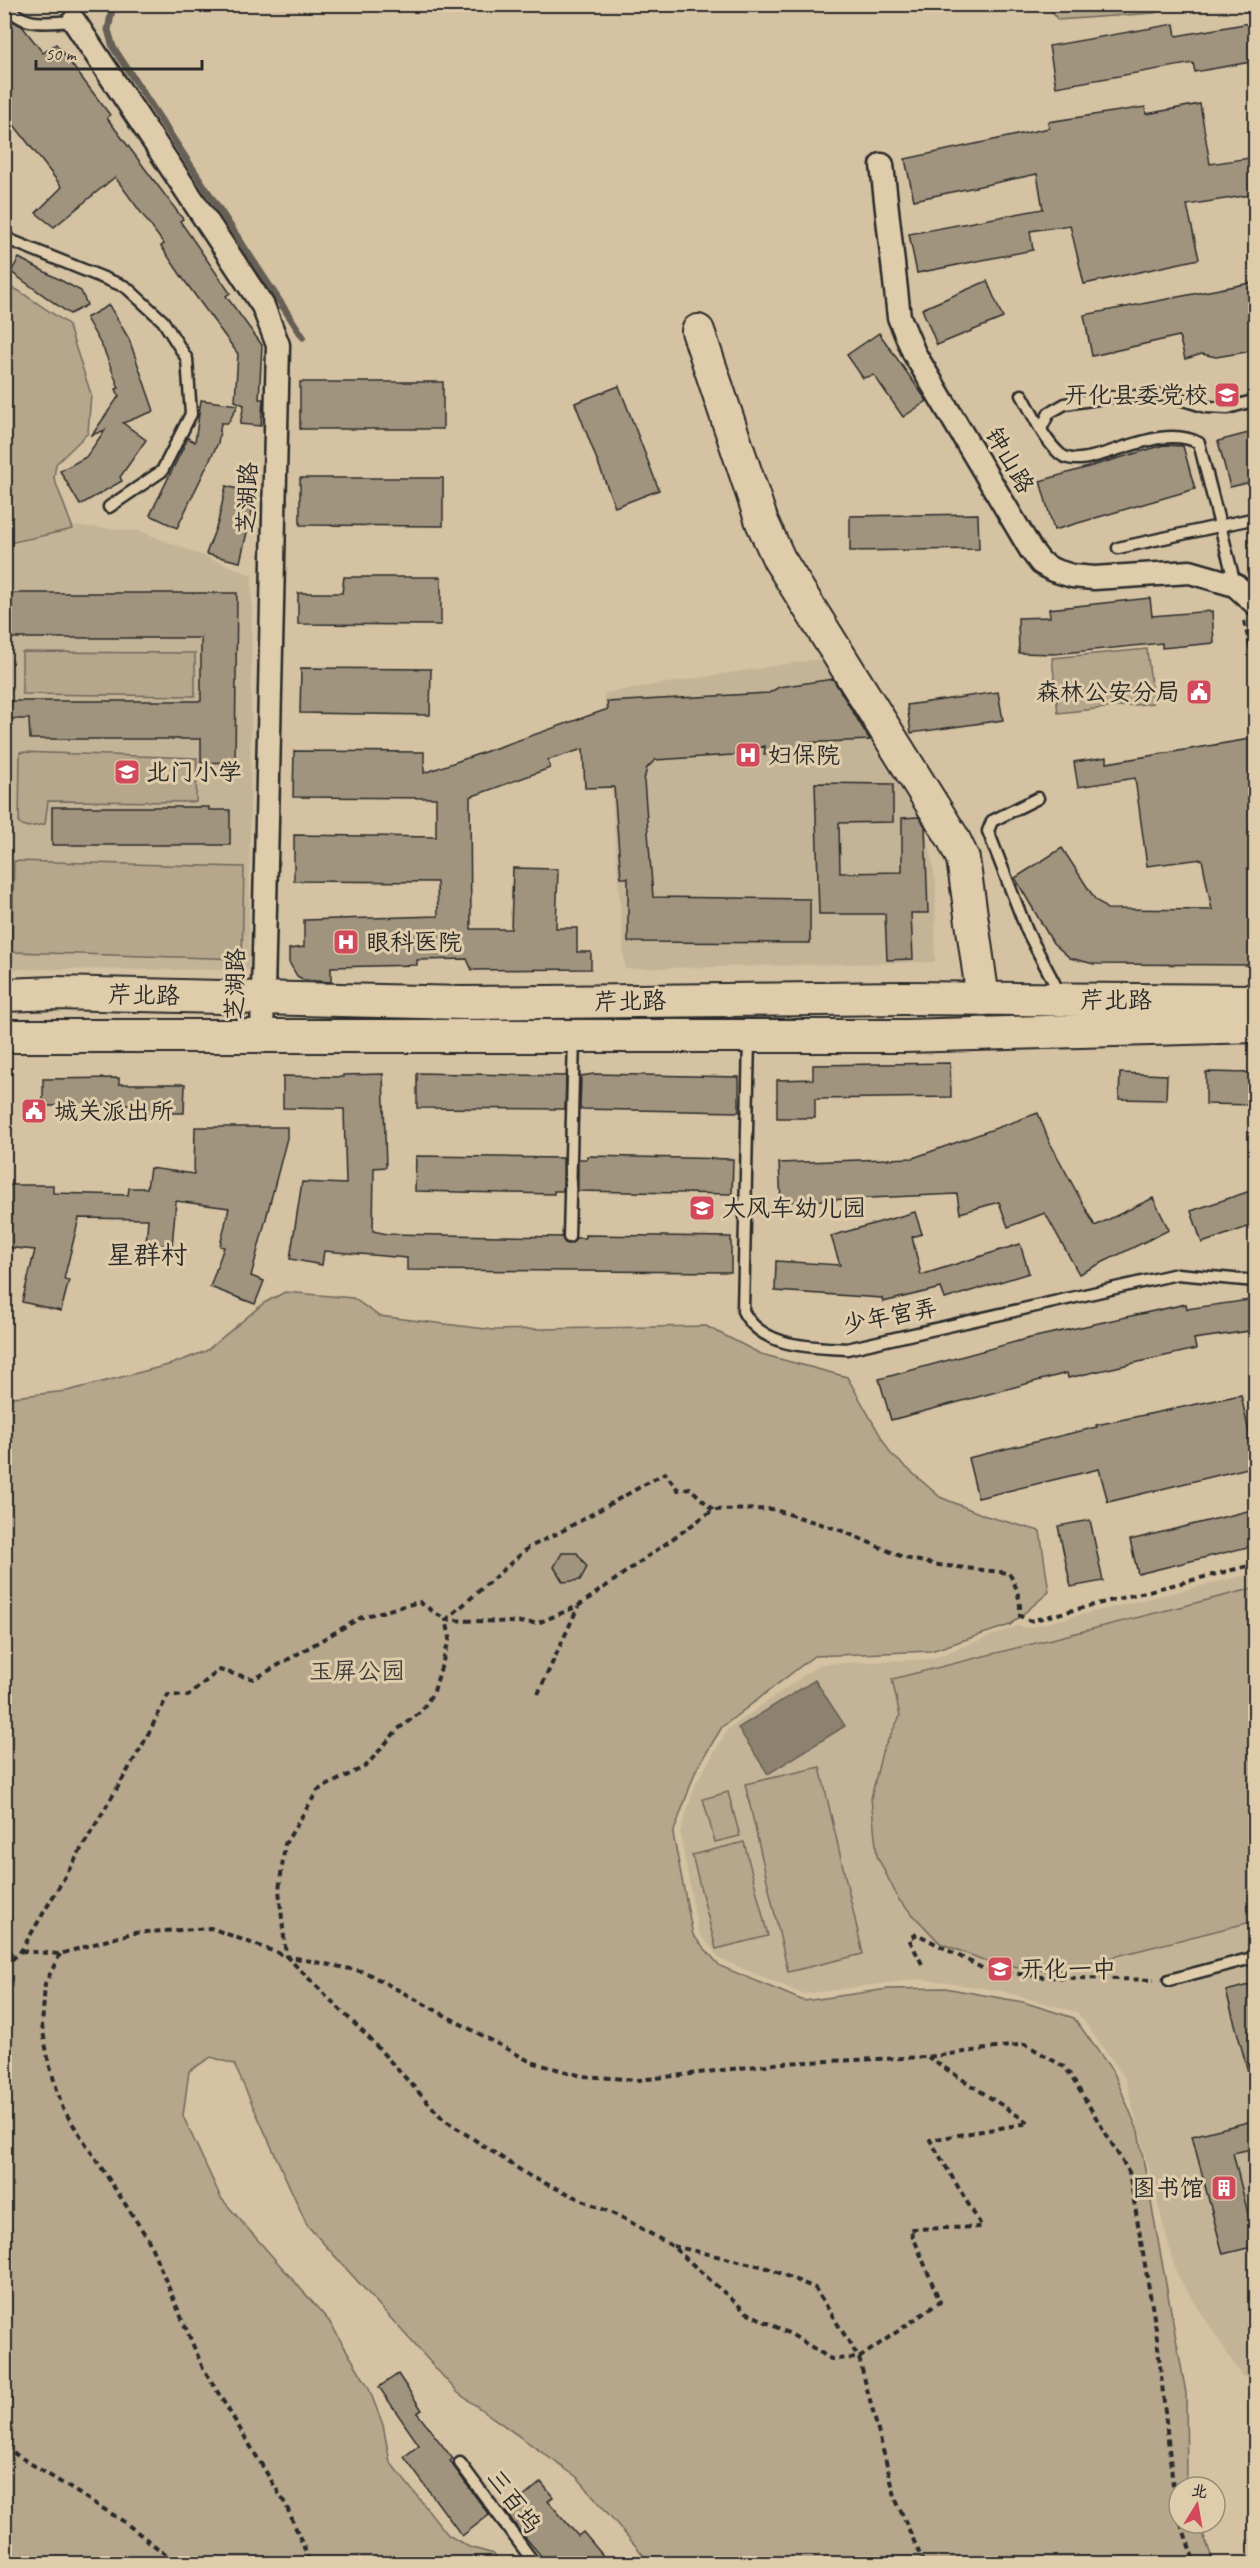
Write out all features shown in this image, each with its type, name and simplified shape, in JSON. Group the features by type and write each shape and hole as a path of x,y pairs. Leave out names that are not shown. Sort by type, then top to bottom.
{"main road":[{"path":"698,331 762,522 779,559 953,838 963,859 983,999"},
{"name":"芹北路","path":"4,995 56,993 464,1003 904,998 1256,1001"},
{"path":"904,998 906,1036"},
{"name":"芹北路","path":"4,1036 906,1036 1256,1026"}],"street":[{"name":"芝湖路","path":"74,21 263,306 279,345 261,998 262,1036"},
{"name":"钟山路","path":"882,165 899,317 914,353 1031,550 1041,563 1053,570 1072,576 1094,578 1190,572 1235,585 1256,604"}],"lane":[{"path":"7,4 22,20 34,23 74,21"},
{"path":"4,235 12,241 126,287 163,321 187,359 191,414 162,471 109,507"},
{"path":"1022,395 1050,445 1062,456 1074,459 1100,455 1144,439 1177,435 1199,443 1235,585"},
{"path":"1041,429 1049,413 1065,404 1111,397 1167,395 1206,407 1228,408 1256,400"},
{"path":"1118,548 1256,518"},
{"path":"1038,798 992,821 988,831 1027,931 1062,999"},
{"name":"少年宫弄","path":"749,1036 743,1311 758,1332 798,1347 847,1349 1177,1274 1256,1281"},
{"path":"569,1237 574,1037"},
{"path":"1170,1980 1256,1957"},
{"name":"三百坞","path":"460,2463 535,2564"}],"path":[{"path":"1235,585 1256,670"},
{"path":"446,1620 528,1548 665,1473 678,1490 690,1488 712,1510"},
{"path":"4,1967 21,1951 142,1746 168,1695 188,1696 219,1670 254,1679 362,1617 419,1602 446,1620 538,1623 578,1606 712,1510 772,1509 840,1530 904,1558 939,1565 1009,1573 1015,1584 1020,1603 1020,1616 1030,1621 1256,1564"},
{"path":"538,1694 578,1606"},
{"path":"446,1620 450,1637 434,1691 421,1712 398,1729 366,1766 318,1790 285,1844 279,1890 286,1956 370,2039 443,2119 531,2176 625,2219 672,2246 746,2312 794,2336 831,2359 860,2358 940,2302 910,2229 982,2227 930,2140 1029,2123 927,2057"},
{"path":"21,1951 60,1954 132,1932 211,1928 286,1956 365,1972 531,2062 582,2076 639,2080 783,2062 927,2057 1025,2044 1066,2068 1130,2172 1156,2329 1172,2475"},
{"path":"922,1964 909,1939 917,1934 987,1970 1043,1977 1170,1980"},
{"path":"60,1954 45,1984 42,2026 49,2064 63,2109 148,2239 202,2366 286,2505 311,2564"},
{"path":"672,2246 765,2266 815,2288 860,2358 896,2500 924,2564"},
{"path":"4,2447 123,2521 178,2564"},
{"path":"1185,2535 1195,2564"}],"shaded area":[{"name":"北门小学","path":"78,526 140,531 252,575 249,970 5,969 4,547"},
{"name":"妇保院","path":"831,657 924,817 936,883 935,962 625,969 604,693"},
{"name":"开化一中","path":"1255,1573 1255,2384 1241,2375 1176,2273 1125,2078 1077,2012 1001,1991 921,1979 803,1994 720,1959 698,1932 680,1833 696,1783 728,1729 820,1664 931,1659 1017,1626 1026,1628"},
{"path":"815,1680 845,1726 768,1774 738,1728"}],"green space":[{"path":"1047,5 1176,5 1154,13 1058,20"},
{"path":"5,284 68,324 91,394 88,433 56,464 54,478 73,529 5,544"},
{"path":"1147,649 1153,703 1058,713 1052,658"},
{"path":"22,652 195,653 195,696 22,694"},
{"path":"20,752 197,758 196,802 48,801 45,824 28,827 19,824"},
{"path":"14,861 244,867 242,959 12,952"},
{"name":"玉屏公园","path":"285,1292 353,1298 379,1316 494,1330 706,1326 761,1354 847,1377 891,1454 940,1497 986,1516 1040,1531 1049,1592 1010,1625 931,1651 814,1656 722,1727 696,1770 673,1834 693,1935 720,1966 804,2001 888,1989 945,1988 1023,2002 1074,2018 1114,2073 1138,2131 1186,2393 1187,2475 1167,2475 1167,2535 1204,2535 1214,2563 650,2563 578,2478 458,2393 307,2225 234,2064 211,2057 189,2071 183,2116 221,2198 329,2321 368,2386 383,2425 390,2462 448,2535 469,2547 494,2554 502,2563 5,2563 4,1398 67,1391 172,1364 206,1351 264,1303"},
{"path":"1255,1588 1255,1921 1054,1972 991,1963 940,1943 899,1900 877,1856 871,1798 882,1752 900,1716 892,1679"},
{"path":"820,1767 863,1954 788,1972 745,1784"},
{"path":"728,1792 740,1836 715,1842 703,1799"},
{"path":"744,1842 768,1936 716,1949 692,1855"}],"building":[{"path":"11,20 22,26 43,53 56,44 110,115 107,118 183,219 180,221 230,293 226,296 262,345 259,399 263,399 261,426 240,424 244,405 235,401 238,354 184,280 161,246 164,244 115,177 54,227 36,213 62,187 4,112 4,25"},
{"path":"1256,22 1256,61 1195,72 1193,63 1056,87 1049,46 1174,24 1176,36"},
{"path":"1200,104 1210,164 1256,157 1256,194 1187,205 1199,259 1084,284 1070,225 1030,231 1033,250 917,273 909,234 1043,209 1037,174 914,200 905,159 1049,128 1048,122 1145,107 1146,114"},
{"path":"19,258 81,291 87,305 70,314 11,272"},
{"path":"987,281 1003,318 937,345 922,309"},
{"path":"1256,282 1256,345 1246,352 1216,357 1202,354 1185,359 1179,336 1092,356 1084,315"},
{"path":"109,305 129,339 154,411 123,423 146,440 120,477 122,481 80,505 60,471 86,457 105,430 92,435 119,396 116,389 119,388 104,350 86,318"},
{"path":"879,333 927,401 903,417 874,375 863,378 847,355"},
{"path":"300,382 443,382 443,429 300,429"},
{"path":"619,386 659,490 615,507 575,403"},
{"path":"201,400 238,405 228,423 221,423 218,443 177,528 150,515 188,438 195,442"},
{"path":"1256,431 1256,481 1230,487 1218,441"},
{"path":"1164,445 1183,446 1195,489 1054,530 1040,481"},
{"path":"300,478 443,478 443,526 300,525"},
{"path":"226,486 256,494 240,562 206,554 218,522"},
{"path":"978,514 979,549 850,551 850,516"},
{"path":"344,577 441,577 441,625 298,624 298,593 342,593"},
{"path":"4,593 237,593 235,762 201,763 201,739 30,739 29,719 4,719 4,701 201,701 201,638 4,638"},
{"path":"1150,598 1152,616 1212,611 1214,643 1162,648 1162,643 1054,654 1019,653 1018,618 1050,617 1049,609"},
{"path":"301,668 431,669 430,715 300,713"},
{"path":"833,679 870,740 800,743 801,751 764,755 765,746 733,755 655,760 647,768 644,780 653,897 810,899 810,943 628,942 628,878 621,878 614,787 585,788 583,749 548,760 550,768 470,797 471,929 511,929 513,868 558,869 556,928 577,928 577,952 591,952 591,969 472,970 467,959 417,960 417,965 331,967 331,982 304,980 297,976 289,962 289,949 304,947 304,920 438,916 437,882 294,881 294,835 436,837 436,798 293,797 294,751 424,752 424,773 608,709 607,702 769,693 779,687"},
{"path":"998,692 1003,720 911,733 907,705"},
{"path":"1256,738 1256,965 1094,964 1070,958 1053,943 1015,878 1062,848 1095,899 1107,909 1212,910 1202,859 1147,866 1135,778 1078,787 1074,762 1107,757 1107,763"},
{"path":"815,783 893,784 893,822 839,823 840,873 902,872 902,818 919,817 925,826 928,913 911,913 913,959 887,960 885,914 819,914"},
{"path":"52,807 209,807 209,810 230,810 230,845 52,845"},
{"path":"950,1063 951,1097 815,1099 815,1118 777,1118 777,1080 813,1079 813,1065"},
{"path":"1206,1072 1256,1073 1256,1105 1206,1104"},
{"path":"417,1073 566,1076 565,1109 417,1108"},
{"path":"1120,1073 1167,1075 1166,1100 1119,1099"},
{"path":"383,1074 386,1167 374,1168 373,1231 387,1234 562,1237 565,1243 569,1244 576,1238 585,1238 585,1235 731,1237 731,1272 407,1270 407,1258 324,1251 322,1265 290,1259 302,1182 346,1184 344,1109 283,1108 283,1076 343,1077 343,1075"},
{"path":"594,1074 739,1077 739,1112 580,1109 581,1076"},
{"path":"119,1078 119,1084 185,1084 184,1113 146,1113 145,1105 43,1106 43,1079"},
{"path":"1038,1113 1049,1141 1095,1226 1153,1198 1169,1230 1079,1274 1045,1213 1008,1227 999,1202 960,1213 957,1194 781,1202 779,1163 913,1158"},
{"path":"195,1127 287,1127 287,1138 251,1276 264,1281 255,1304 210,1287 224,1247 220,1246 229,1208 176,1201 172,1246 146,1244 148,1219 79,1218 64,1279 69,1280 61,1311 22,1302 35,1250 4,1247 4,1185 53,1185 53,1193 128,1195 129,1188 147,1188 150,1168 194,1174"},
{"path":"416,1156 563,1158 563,1191 554,1191 554,1194 415,1191"},
{"path":"587,1156 733,1159 732,1194 578,1191 578,1159 587,1159"},
{"path":"1256,1189 1256,1224 1202,1243 1191,1211"},
{"path":"915,1212 922,1234 912,1237 921,1275 1020,1244 1029,1273 945,1299 941,1288 883,1302 882,1298 775,1291 776,1261 840,1265 831,1236"},
{"path":"1256,1299 1256,1330 1194,1339 1196,1349 1068,1378 1067,1373 891,1420 879,1379 1026,1339 1186,1304 1187,1309"},
{"path":"1241,1395 1256,1466 1108,1502 1099,1469 978,1498 968,1458 1097,1427 1096,1425"},
{"path":"1256,1509 1256,1545 1138,1574 1130,1540"},
{"path":"1090,1520 1103,1581 1071,1587 1058,1526"},
{"path":"562,1553 577,1553 587,1567 580,1580 563,1582 554,1567"},
{"path":"1256,1983 1256,2078 1250,2079 1226,1991"},
{"name":"图书馆","path":"1256,2120 1256,2148 1233,2153 1256,2246 1223,2254 1192,2136"},
{"path":"398,2374 422,2410 417,2413 453,2459 450,2461 489,2515 462,2536 404,2457 419,2445 379,2387"},
{"path":"541,2482 553,2497 548,2501 578,2536 583,2532 610,2564 548,2564 519,2530 506,2512"}],"waterway":[{"path":"113,4 108,30 113,47 303,337"}],"place":[{"name":"开化县委党校","path":"1227,395"},
{"name":"森林公安分局","path":"1199,692"},
{"name":"妇保院","path":"748,755"},
{"name":"北门小学","path":"127,772"},
{"name":"眼科医院","path":"346,942"},
{"name":"城关派出所","path":"34,1111"},
{"name":"大风车幼儿园","path":"702,1208"},
{"name":"开化一中","path":"1000,1969"},
{"name":"图书馆","path":"1224,2188"}],"district":[{"name":"星群村","path":"147,1255"}]}
